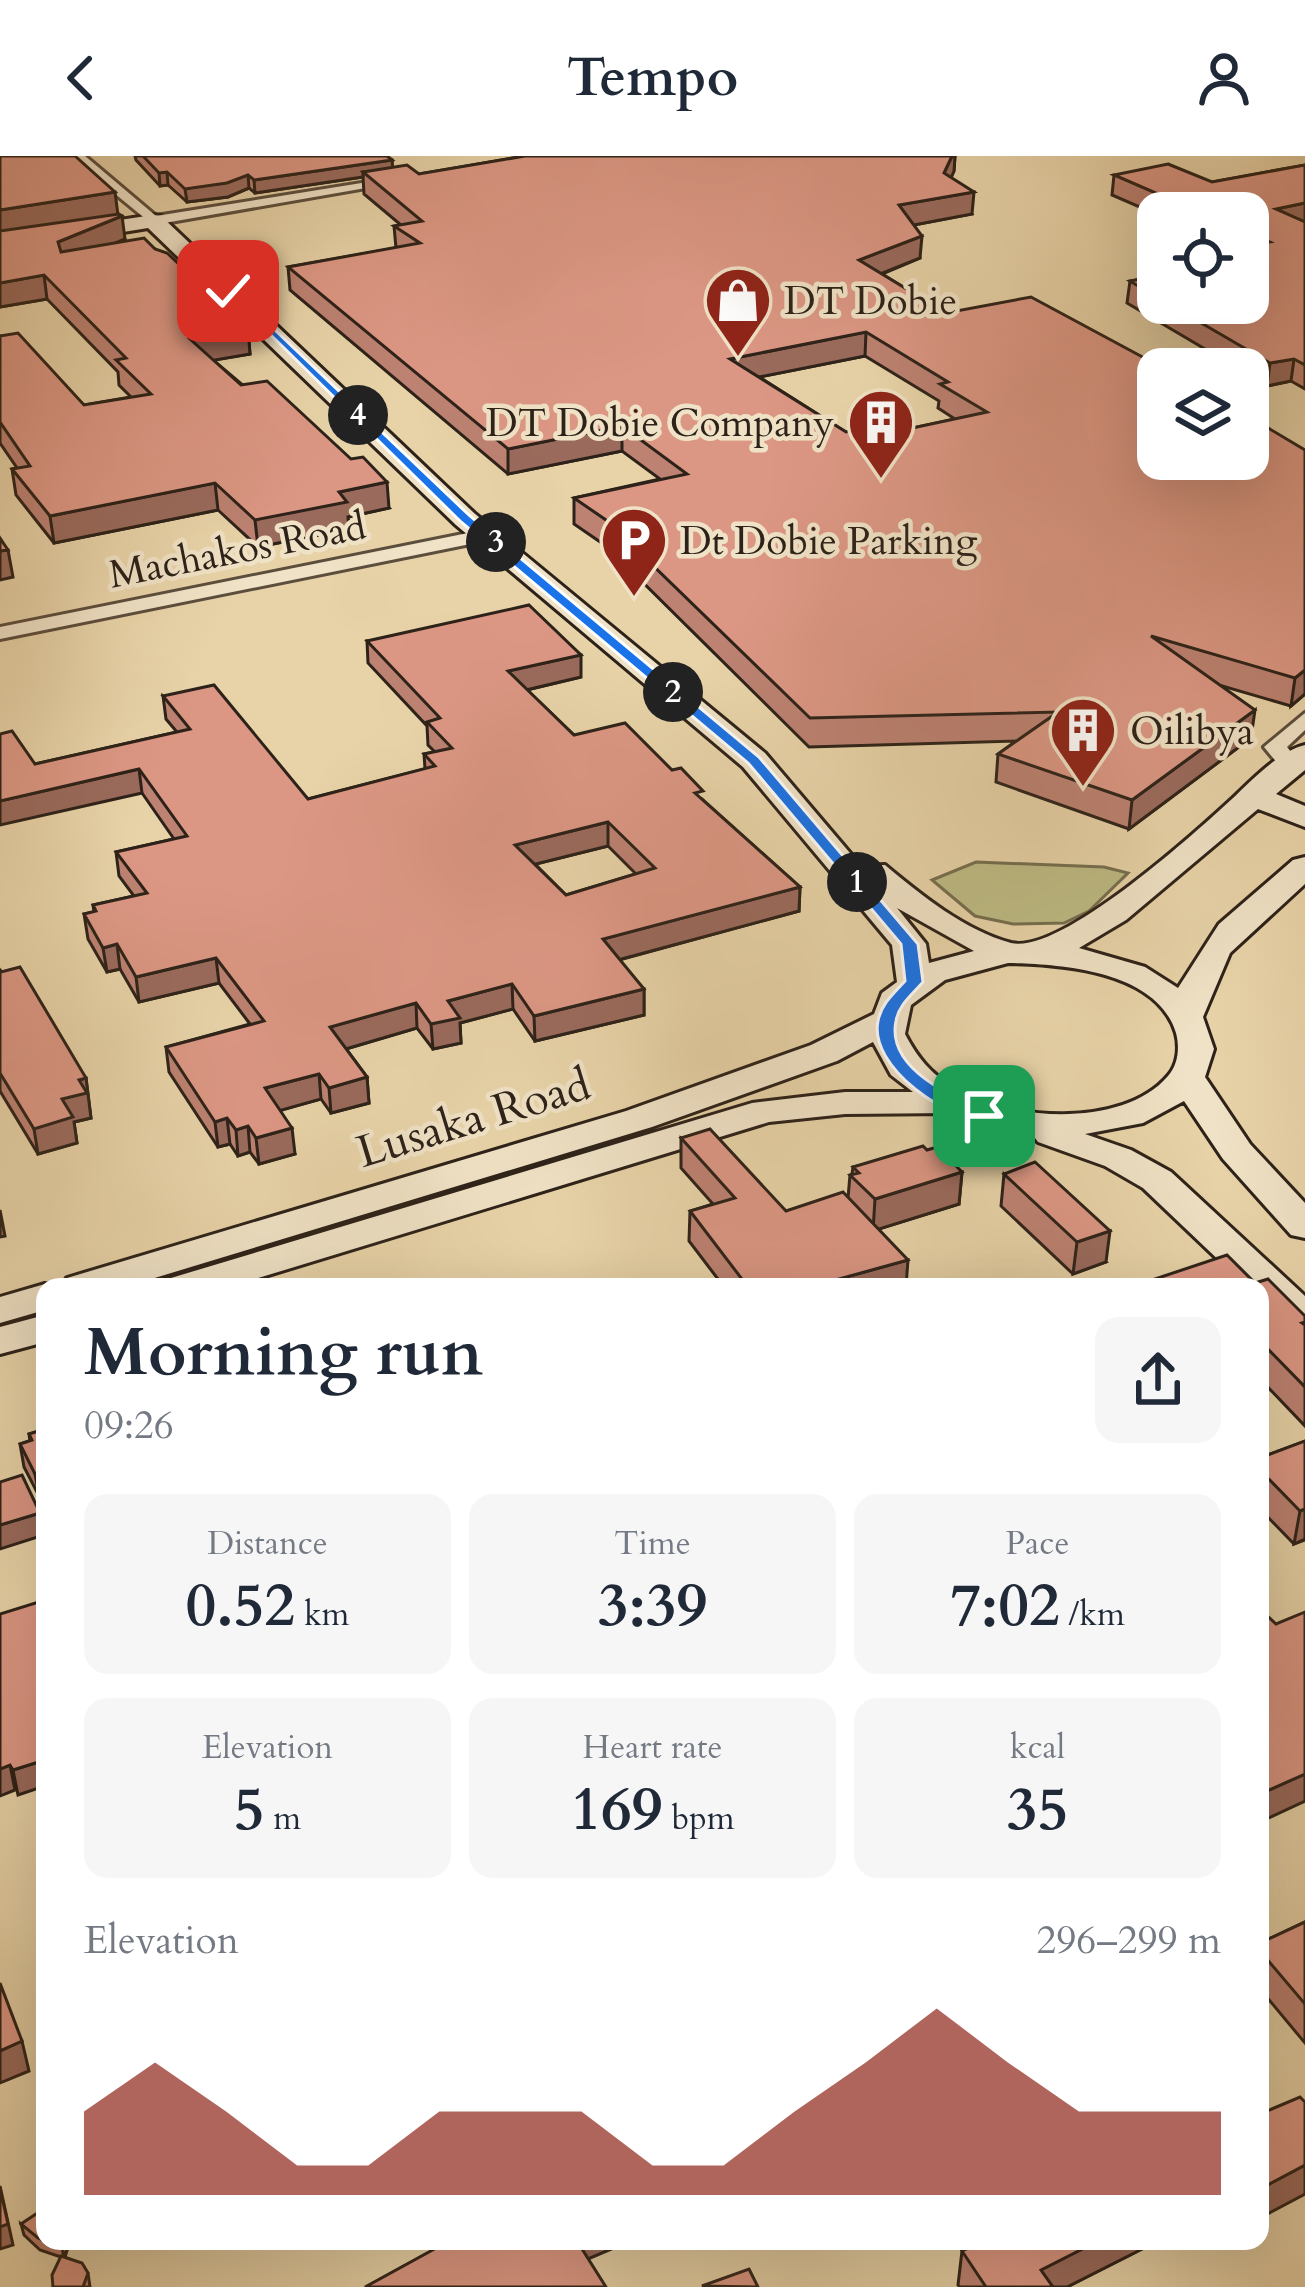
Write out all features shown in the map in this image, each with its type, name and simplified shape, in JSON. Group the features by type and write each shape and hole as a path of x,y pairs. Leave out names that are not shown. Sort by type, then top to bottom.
{"main road":[{"path":"0,245 153,220 465,519 754,760 909,944 914,982"},
{"path":"1261,1278 1156,1180 1118,1157 948,1103 899,1066 888,1044 886,1022 896,1001 914,982 956,963 1023,953 1101,922 1298,760"},
{"path":"1252,795 1305,817"},
{"path":"802,817 838,841 922,913 1023,953 1076,958 1142,980 1186,1017 1196,1047 1187,1077 1168,1097 1139,1112 1102,1122 1018,1123"},
{"path":"1186,1017 1201,965 1235,927 1305,867"},
{"name":"Lusaka Road","path":"111,1278 639,1119 824,1053 886,1022"},
{"path":"1187,1077 1236,1151 1305,1226"},
{"name":"Lusaka Road","path":"215,1278 765,1111 845,1103 948,1103"},
{"path":"1269,1285 1305,1319"},
{"path":"0,1310 36,1300"},
{"path":"0,1341 36,1331"}],"street":[{"path":"76,156 153,220 418,178"},
{"name":"Machakos Road","path":"0,633 488,535"},
{"path":"1298,760 1275,747 1305,719"}],"shaded area":[{"path":"976,862 1104,867 1128,873 1089,911 1064,923 1013,924 975,916 932,880"}],"building":[{"path":"0,156 75,156 115,192 0,210"},
{"path":"143,156 387,156 392,160 254,180 248,175 185,189"},
{"path":"525,156 952,156 944,173 974,192 899,205 922,236 859,260 946,313 1031,297 1137,354 1137,480 1269,480 1269,429 1305,450 1305,670 1295,678 1151,636 1255,710 1132,800 998,754 1058,712 810,718 606,520 574,498 687,474 622,426 508,449 288,267 420,243 394,226 422,221 363,172 407,165 419,174","holes":["866,332 948,382 940,384 987,412 880,435 868,427 846,432 730,359"]},
{"path":"1168,164 1212,182 1305,165 1305,203 1276,209 1305,222 1305,365 1294,359 1270,363 1269,348 1244,348 1203,324 1269,324 1269,192 1153,192 1114,175"},
{"path":"122,216 58,242 61,252 144,238 167,253 248,329 190,339 241,385 267,381 351,459 363,457 387,482 339,492 347,502 255,520 215,483 50,516 12,469 30,466 0,422 0,336 18,333 84,405 151,394 116,360 126,358 44,275 0,283 0,231"},
{"path":"529,605 581,655 508,671 574,735 625,723 672,770 681,768 703,791 695,793 800,887 603,939 644,989 534,1016 512,984 448,1001 460,1018 431,1024 416,1003 330,1027 367,1077 329,1088 319,1074 265,1088 292,1128 256,1138 248,1126 236,1130 227,1118 215,1122 166,1047 264,1021 216,958 136,977 117,944 103,948 84,914 96,911 93,905 147,893 116,852 187,836 139,769 0,801 0,734 12,731 35,764 190,729 163,696 214,685 308,799 435,766 424,754 452,748 427,722 440,718 367,641","holes":["608,822 655,868 566,895 515,845"]},
{"path":"20,967 86,1078 79,1080 87,1093 62,1099 73,1117 34,1129 0,1073 0,970"},
{"path":"710,1129 786,1211 843,1192 908,1260 843,1278 741,1278 690,1211 735,1198 681,1138"},
{"path":"923,1146 927,1150 937,1147 962,1172 875,1199 850,1175 859,1173 853,1167"},
{"path":"1035,1162 1110,1231 1077,1242 1004,1174"},
{"path":"1227,1255 1250,1278 1158,1278"},
{"path":"1269,1280 1305,1316 1305,1387 1269,1350"},
{"path":"36,1432 35,1474 20,1444 32,1440 29,1434"},
{"path":"1305,1441 1305,1509 1300,1511 1269,1479 1269,1455"},
{"path":"22,1475 36,1514 0,1525 0,1482"},
{"path":"36,1603 36,1763 13,1770 10,1765 0,1769 0,1614"},
{"path":"1305,1612 1305,1774 1269,1790 1269,1617 1276,1624"},
{"path":"1305,1922 1305,2004 1269,1962 1269,1939"},
{"path":"0,1983 22,2041 0,2051"},
{"path":"1300,2097 1305,2102 1305,2165 1269,2184 1269,2110"},
{"path":"0,2188 8,2224 0,2227"},
{"path":"36,2214 36,2236 21,2224"},
{"path":"433,2250 583,2250 606,2287 365,2287"},
{"path":"1080,2250 1041,2270 1053,2287 986,2287 962,2251"},
{"path":"61,2256 82,2263 88,2273 83,2287 53,2287 52,2275"},
{"path":"749,2269 758,2287 702,2286"}],"place":[{"name":"DT Dobie","path":"738,359"},
{"name":"DT Dobie Company","path":"881,481"},
{"name":"Dt Dobie Parking","path":"634,599"},
{"name":"Oilibya","path":"1083,789"}],"route":[{"path":"228,291 465,519 754,760 909,944 914,982 896,1001 886,1022 888,1044 899,1066 948,1103 984,1116"}]}
